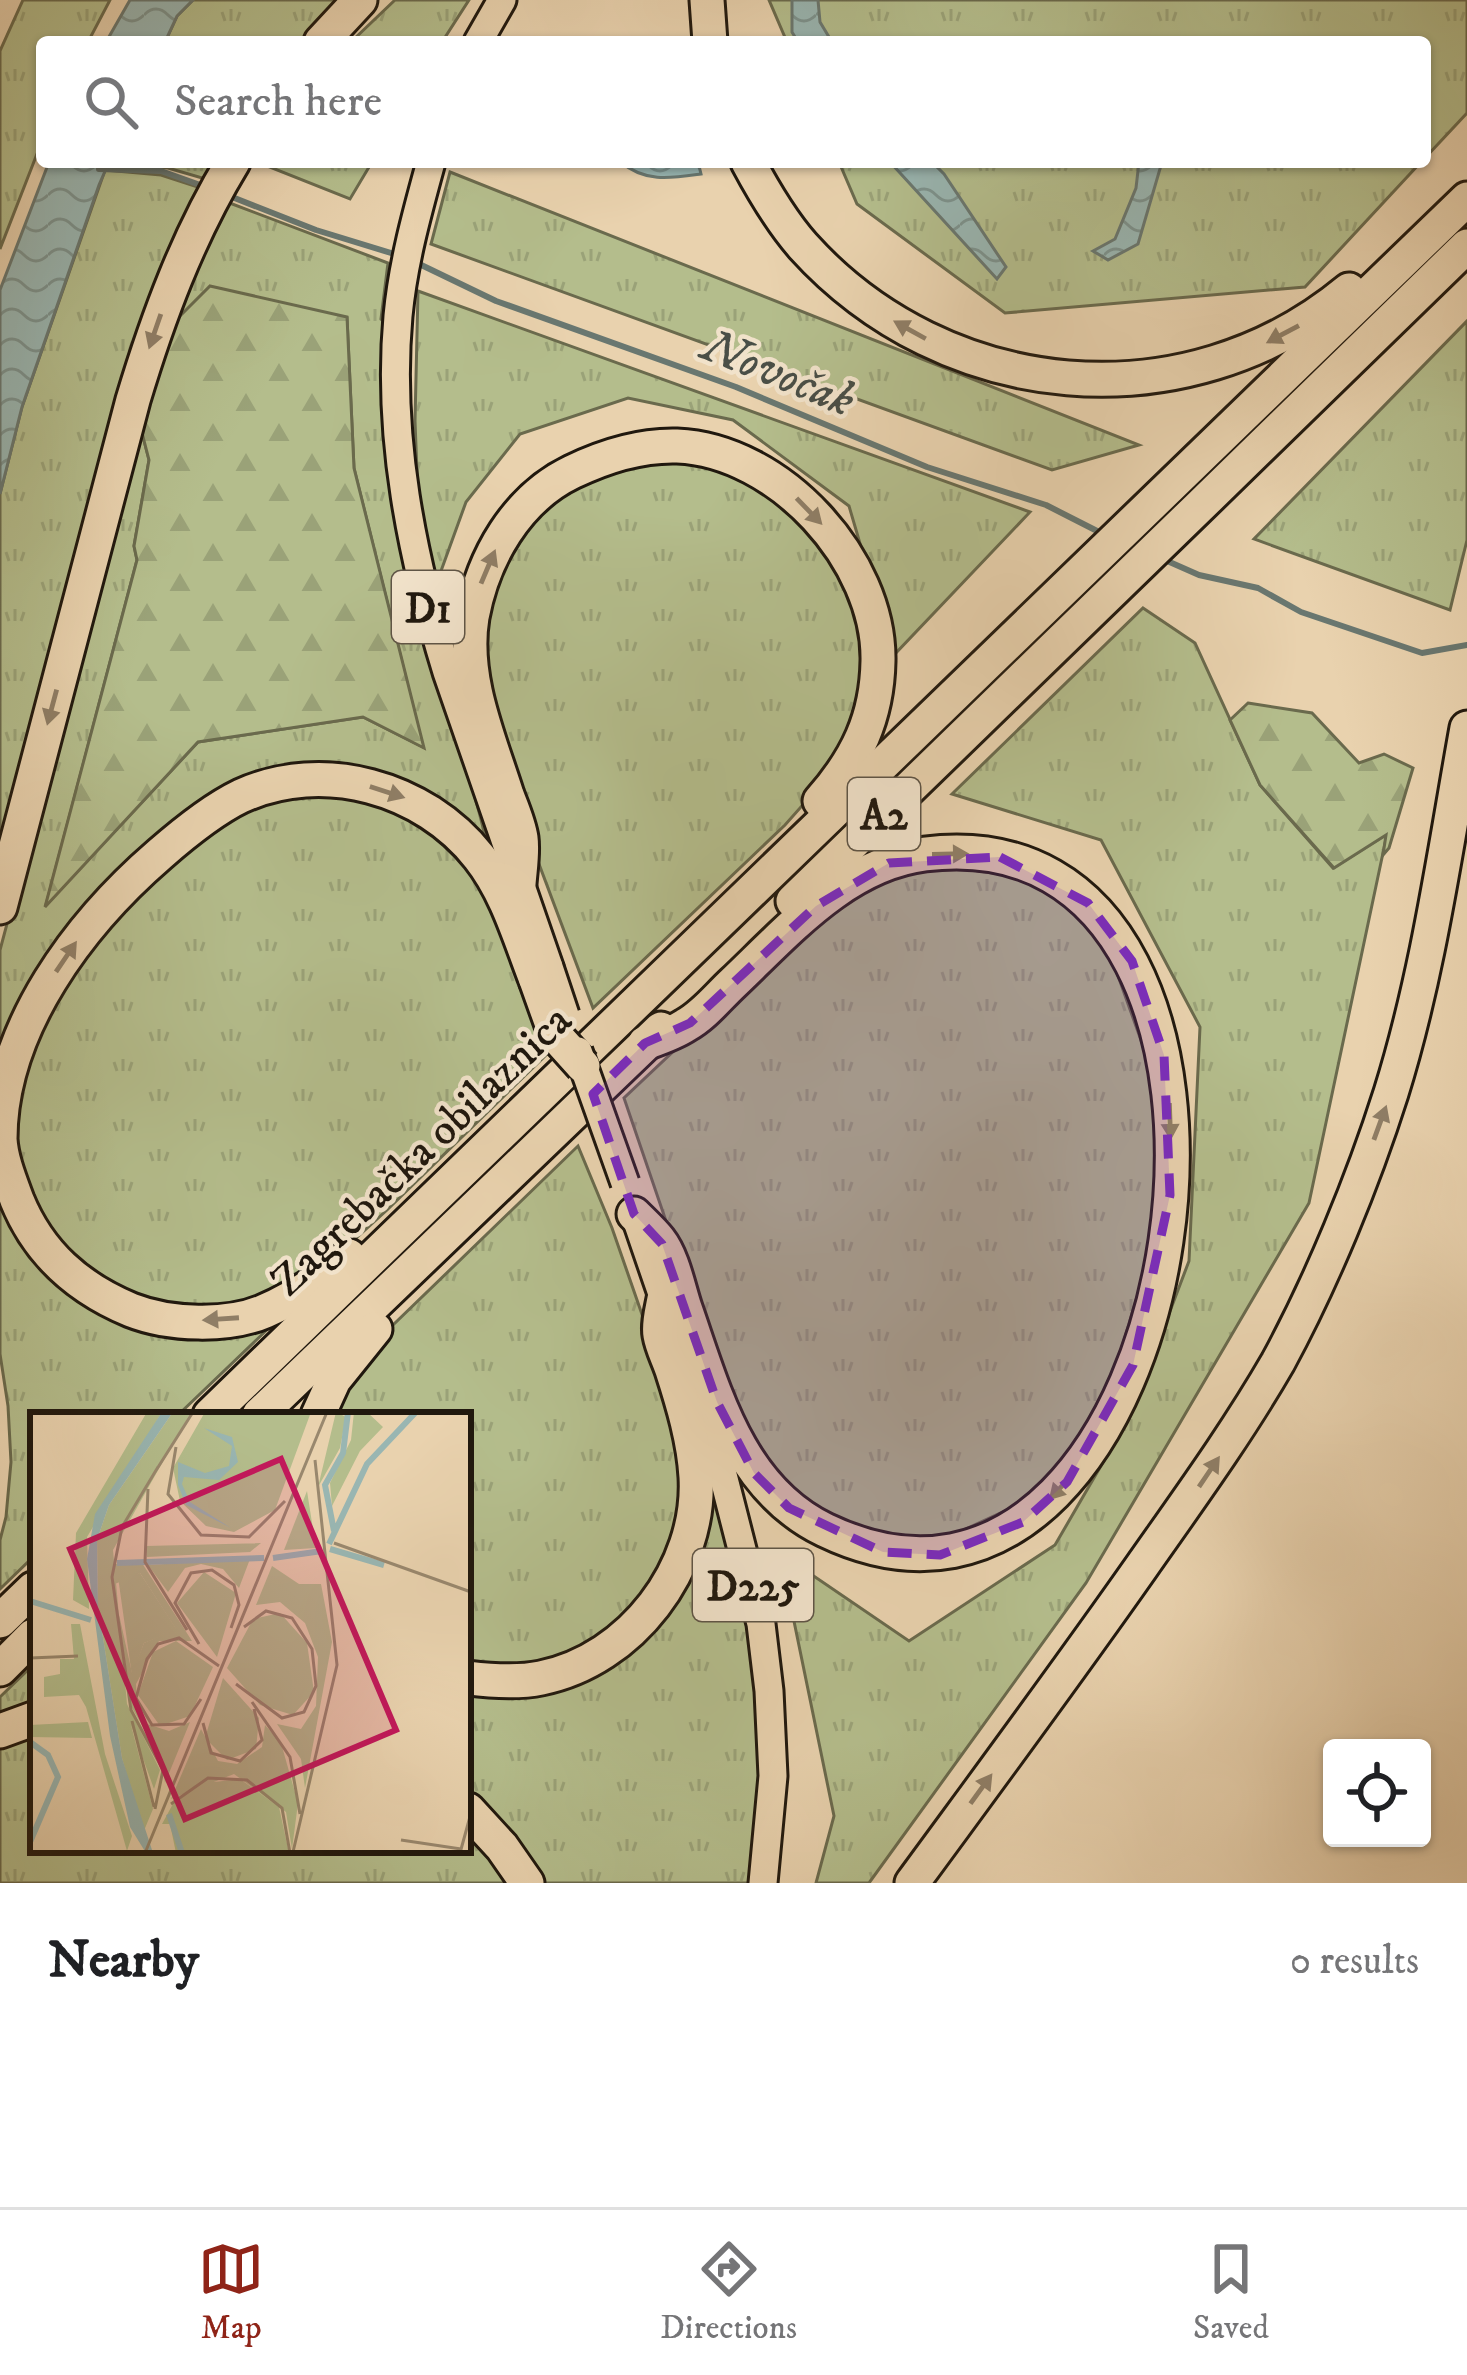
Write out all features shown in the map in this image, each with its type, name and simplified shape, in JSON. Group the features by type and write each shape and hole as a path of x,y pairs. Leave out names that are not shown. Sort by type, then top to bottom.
{"highway":[{"path":"327,36 360,0"},
{"path":"707,0 710,36"},
{"path":"0,907 155,328 229,168"},
{"path":"751,168 803,246 886,317 936,344 986,363 1081,380 1137,380 1187,371 1243,354 1290,332 1363,278 1467,176"},
{"name":"A2","path":"692,948 1467,199"},
{"name":"A2","path":"645,1043 1467,246"},
{"path":"519,884 521,838 476,699 470,654 480,584 498,543 525,505 560,478 605,457 681,446 718,454 781,484 815,514 848,559 862,589 874,624 878,659 874,703 854,757 793,829 722,896 692,948"},
{"path":"912,1883 1205,1478 1291,1334 1344,1216 1390,1094 1429,938 1467,728"},
{"path":"489,1145 451,1159 348,1257 299,1292 263,1312 231,1320 182,1320 142,1314 99,1296 38,1242 9,1180 0,1143 3,1088 16,1046 62,962 92,920 136,874 241,796 308,780 381,788 417,802 478,856 543,974 556,1036 583,1066"},
{"path":"630,1198 662,1244 717,1402 754,1473 789,1508 822,1529 883,1552 925,1555 970,1548 1023,1522 1067,1482 1107,1423 1147,1326 1166,1239 1171,1113 1164,1055 1147,995 1114,931 1088,903 1036,869 1000,857 922,854 853,879 806,915 690,1024 645,1043"},
{"name":"Zagrebačka obilaznica","path":"213,1412 692,948"},
{"name":"Zagrebačka obilaznica","path":"262,1412 645,1043"},
{"path":"319,1412 356,1349 482,1226 499,1184"},
{"path":"471,1678 539,1679 569,1670 601,1655 627,1635 667,1587 694,1523 696,1478 691,1442 658,1331 664,1299"},
{"path":"0,1622 30,1592"},
{"path":"0,1669 30,1639"},
{"path":"0,1731 30,1720"},
{"path":"471,1813 527,1883"}],"main road":[{"path":"481,36 502,0"},
{"name":"D1","path":"429,168 405,264 398,318 397,412 408,515 434,628 519,884 543,974"},
{"path":"583,1066 630,1198"},
{"name":"D225","path":"630,1198 720,1463 761,1624 770,1691 773,1776 763,1883"}],"highlighted area":[{"path":"1000,857 1088,903 1132,961 1164,1055 1170,1195 1133,1365 1067,1482 1023,1522 940,1555 883,1552 789,1508 754,1473 717,1402 662,1244 634,1214 593,1094 645,1043 690,1023 816,906 889,863"}],"green space":[{"path":"23,0 110,0 91,36 36,36 36,156 0,249 0,51"},
{"path":"193,0 345,0 312,36 168,36 177,16"},
{"path":"395,0 469,0 446,36 357,36"},
{"path":"769,0 1467,0 1467,113 1431,152 1431,36 784,36"},
{"path":"168,168 216,168 209,180"},
{"path":"272,168 368,168 350,199"},
{"path":"842,168 1415,168 1305,287 1005,313 857,204"},
{"path":"105,170 161,175 201,188 0,858 0,494 22,407"},
{"path":"450,172 1139,445 1052,470 431,244"},
{"path":"227,202 388,263 381,319 385,323 392,488 402,553 488,849 389,779 219,798 0,1056 0,950 140,425 149,460 134,546 137,560 46,905 198,742 363,717 423,747 354,468 347,318 176,320 209,233"},
{"path":"210,286 347,317 354,468 424,748 363,717 198,742 45,907 137,560 134,546 149,460 140,425 176,320"},
{"path":"418,291 1030,512 893,656 849,506 733,420 628,398 520,434 466,502 433,593 419,524"},
{"path":"1467,321 1467,540 1450,610 1254,539"},
{"path":"641,460 689,461 729,472 772,496 809,528 836,564 852,600 861,633 864,675 859,715 824,781 785,825 593,1008 524,824 483,674 491,590 508,550 559,492"},
{"path":"1143,608 1195,643 1260,785 1333,868 1387,834 1309,1203 1086,1583 869,1883 816,1883 834,1816 780,1553 909,1641 1055,1545 1131,1414 1189,1261 1200,1027 1101,840 952,794"},
{"path":"1248,703 1312,713 1359,763 1384,754 1413,768 1383,855 1386,835 1334,868 1260,785 1230,720"},
{"path":"343,792 429,823 491,895 519,963 547,1054 333,1259 284,1288 233,1308 178,1309 114,1289 49,1238 17,1161 12,1114 19,1074 57,991 154,874 231,816 300,794"},
{"path":"938,865 1027,878 1071,906 1107,945 1147,1057 1158,1151 1152,1247 1104,1407 1035,1497 942,1540 857,1531 779,1483 725,1394 624,1098 821,912 900,871"},
{"path":"578,1146 612,1228 678,1418 683,1520 648,1596 592,1647 533,1668 471,1668 471,1412 332,1412 362,1360"},
{"path":"0,1194 91,1305 272,1325 181,1412 30,1412 30,1560 0,1589 0,1540 11,1462 0,1354"},
{"path":"713,1491 739,1580 752,1651 760,1772 750,1883 539,1883 471,1800 471,1689 631,1648 705,1492"},
{"path":"30,1668 30,1706 0,1717 0,1697"},
{"path":"30,1729 30,1853 471,1853 471,1826 518,1883 0,1883 0,1740"}],"water":[{"path":"130,0 193,0 177,16 168,36 109,36"},
{"path":"792,0 818,0 820,22 828,36 794,36"},
{"path":"47,168 106,168 22,407 0,494 0,290"},
{"path":"700,168 701,174 649,176 630,169"},
{"path":"895,168 938,168 944,174 1006,267 997,279"},
{"path":"1138,168 1160,168 1138,244 1108,260 1093,251 1115,239 1136,188"}],"waterway":[{"name":"Novočak","path":"99,169 161,171 203,186"},
{"name":"Novočak","path":"227,195 401,256"},
{"name":"Novočak","path":"413,261 496,301 736,387 927,467 1046,505 1103,534"},
{"name":"Novočak","path":"1165,560 1199,575 1258,588 1301,612 1422,653 1467,645"}]}
